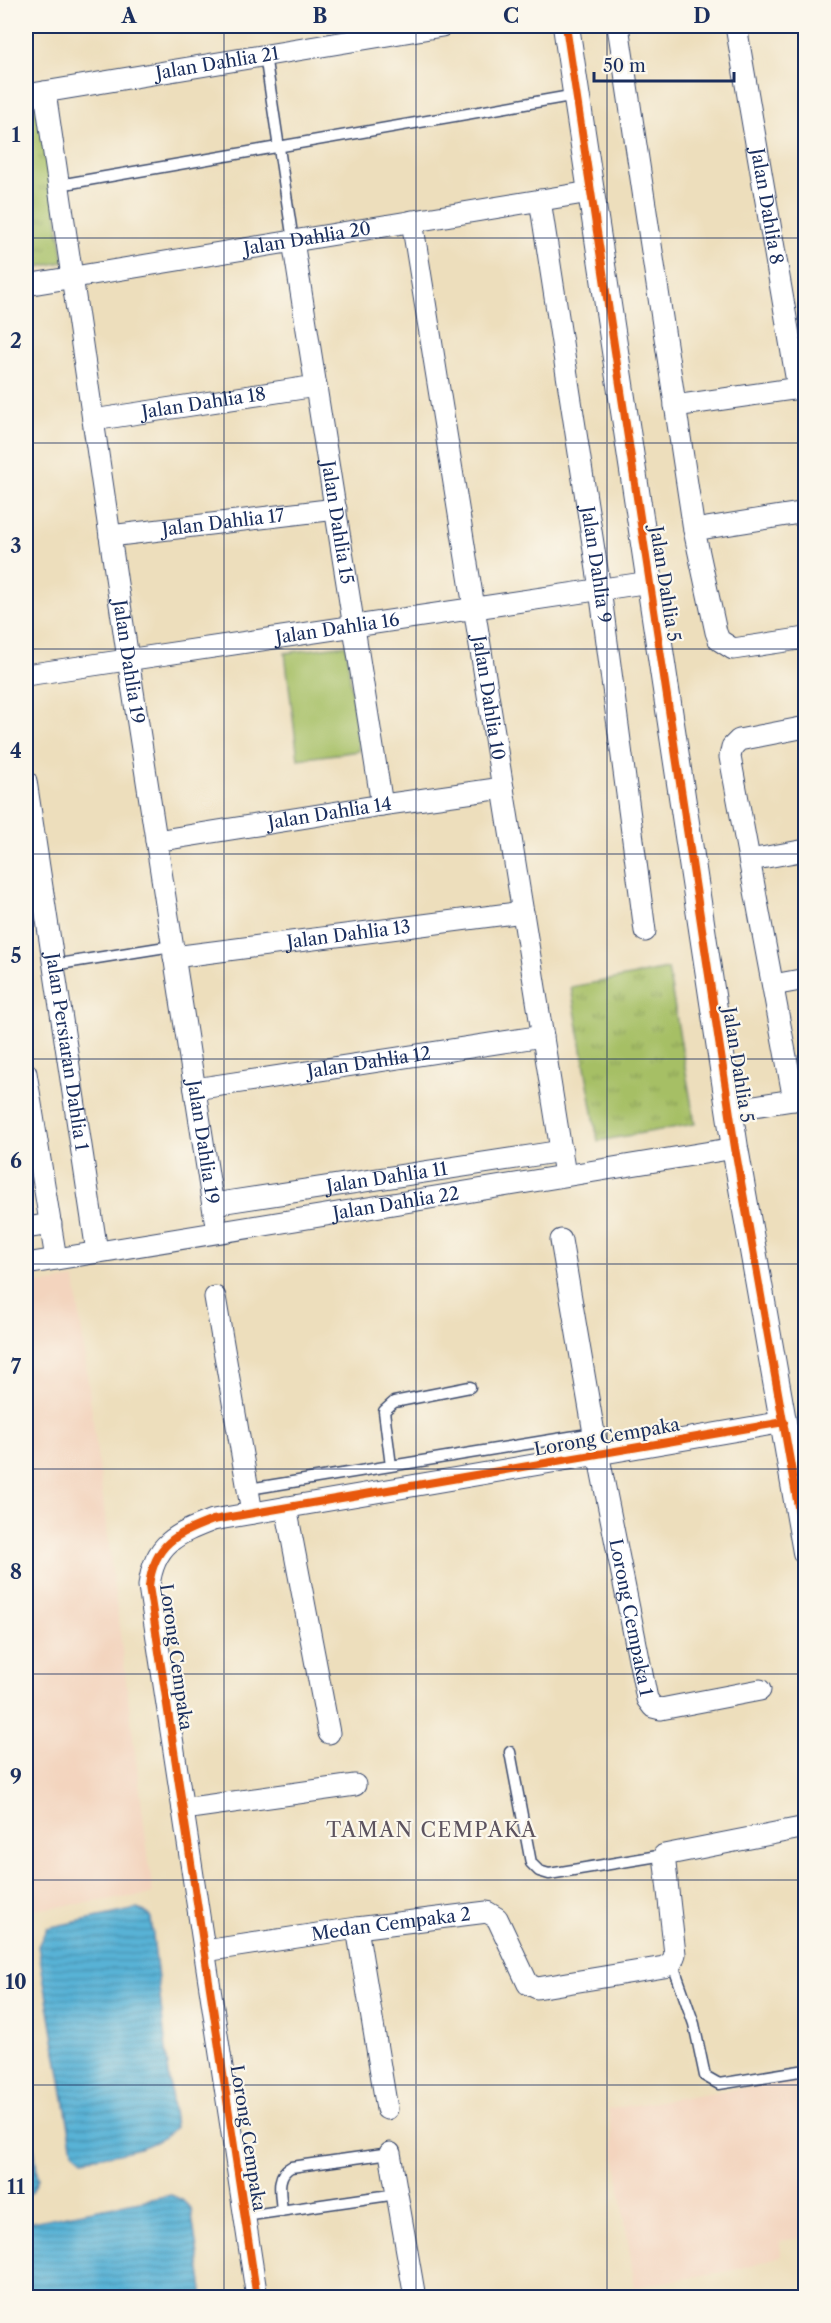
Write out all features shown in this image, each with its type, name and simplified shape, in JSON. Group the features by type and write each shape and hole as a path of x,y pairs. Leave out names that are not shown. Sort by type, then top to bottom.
{"street":[{"name":"Jalan Dahlia 21","path":"35,93 442,26"},
{"name":"Jalan Dahlia 5","path":"566,26 729,1110 806,1552"},
{"name":"Jalan Dahlia 5","path":"618,26 694,530 716,632 719,640 733,649 806,638"},
{"name":"Jalan Dahlia 8","path":"736,26 802,388"},
{"name":"Jalan Dahlia 19","path":"35,93 59,185 128,659 217,1232"},
{"name":"Jalan Dahlia 20","path":"26,285 590,192"},
{"name":"Jalan Dahlia 9","path":"540,200 600,589 645,931"},
{"name":"Jalan Dahlia 10","path":"412,221 565,1175"},
{"name":"Jalan Dahlia 15","path":"293,241 382,805"},
{"name":"Jalan Dahlia 18","path":"93,420 316,386"},
{"path":"675,406 802,388"},
{"name":"Jalan Dahlia 17","path":"110,536 336,509"},
{"path":"694,530 806,512"},
{"name":"Jalan Dahlia 16","path":"26,675 650,582"},
{"path":"729,1110 800,1099 773,985 730,757 732,747 739,740 806,727"},
{"name":"Jalan Persiaran Dahlia 1","path":"26,781 97,1252"},
{"name":"Jalan Dahlia 14","path":"156,841 382,805 503,789"},
{"path":"750,860 806,850"},
{"name":"Jalan Dahlia 13","path":"173,951 523,912"},
{"path":"773,985 806,979"},
{"name":"Jalan Dahlia 12","path":"195,1089 543,1036"},
{"path":"26,1073 56,1259"},
{"name":"Jalan Dahlia 22","path":"26,1264 735,1148"},
{"name":"Jalan Dahlia 11","path":"213,1204 562,1150"},
{"path":"26,1228 51,1224"},
{"name":"Lorong Cempaka","path":"561,1240 599,1454"},
{"path":"214,1297 252,1513"},
{"name":"Lorong Cempaka","path":"257,2298 149,1586 151,1570 163,1549 181,1533 213,1520 784,1422"},
{"name":"Lorong Cempaka 1","path":"599,1454 647,1699 653,1707 661,1709 760,1690"},
{"path":"286,1507 329,1733"},
{"path":"183,1809 355,1785"},
{"path":"672,1962 675,1945 664,1855 806,1827"},
{"name":"Medan Cempaka 2","path":"205,1951 357,1928 487,1912 497,1918 528,1984 537,1988 664,1967 672,1962"},
{"path":"357,1928 387,2109"},
{"path":"390,2153 415,2298"}],"lane":[{"path":"265,55 293,241"},
{"path":"59,185 576,95"},
{"path":"53,965 173,951"},
{"path":"391,1466 384,1411 393,1402 470,1388"},
{"path":"249,1489 594,1433"},
{"path":"510,1752 531,1863 539,1871 549,1874 664,1855"},
{"path":"672,1962 694,2024 705,2076 719,2084 806,2070"},
{"path":"282,2211 280,2182 285,2170 291,2167 390,2153"},
{"path":"245,2216 397,2194"}],"shaded area":[{"path":"75,1279 153,1894 26,1911 26,1286"},
{"path":"805,2078 805,2237 780,2241 781,2256 738,2269 635,2287 608,2109"},
{"path":"619,2287 621,2297 537,2297"}],"green space":[{"path":"26,102 40,106 64,262 26,269"},
{"path":"346,645 359,751 298,759 285,653"},
{"path":"668,969 695,1124 598,1141 571,987"}],"water":[{"path":"137,1909 145,1912 151,1918 175,2128 156,2142 132,2150 82,2159 73,2151 38,1946 47,1928"},
{"path":"26,2087 38,2179 32,2192 26,2197"},
{"path":"171,2195 182,2200 191,2209 204,2297 26,2297 26,2223"}],"cycle path":[{"path":"566,26 735,1148 806,1552"},
{"path":"257,2298 149,1586 152,1571 162,1550 178,1536 213,1520 784,1422"}],"district":[{"name":"TAMAN CEMPAKA","path":"432,1830"}]}
